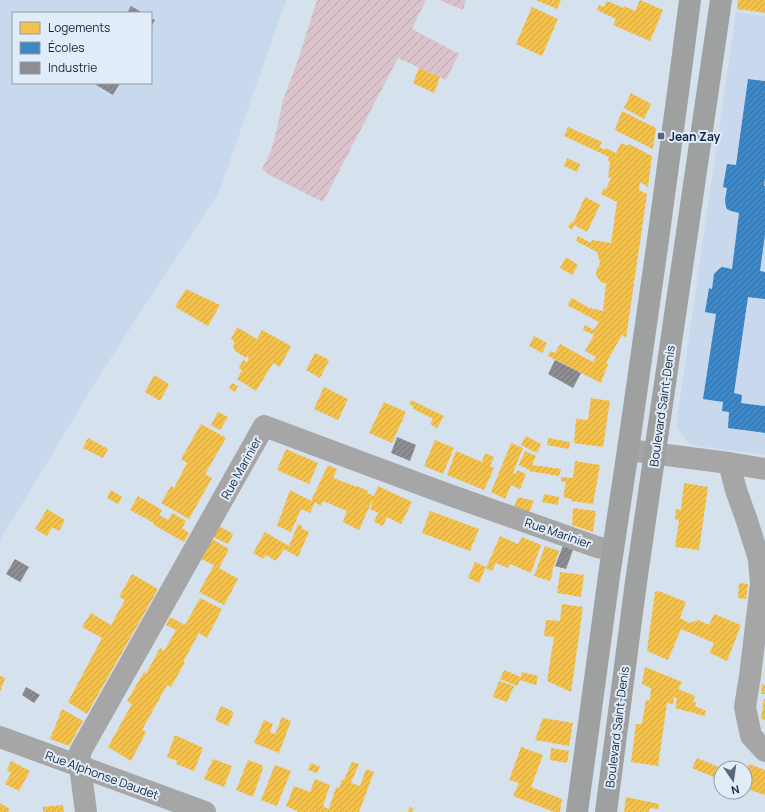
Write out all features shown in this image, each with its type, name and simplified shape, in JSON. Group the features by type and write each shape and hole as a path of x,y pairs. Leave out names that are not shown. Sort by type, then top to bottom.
{"main road":[{"path":"577,812 690,0"},
{"name":"Boulevard Saint-Denis","path":"606,812 636,582 721,0"}],"street":[{"name":"Rue Marinier","path":"80,766 80,752 264,426 597,547 607,549"},
{"path":"628,450 765,469"},
{"path":"729,463 736,490 759,559 762,584 745,706 751,736 765,751"},
{"name":"Rue Alphonse Daudet","path":"0,737 205,812"},
{"path":"80,766 86,812"}],"shaded area":[{"path":"0,0 286,0 219,192 101,373 0,540"},
{"path":"317,0 426,0 412,29 459,54 446,80 398,58 323,202 271,176 262,169 271,151 283,100 298,60"},
{"path":"439,0 466,0 463,10"},
{"path":"736,12 765,16 765,455 690,445 676,427"}],"building: Logements":[{"path":"536,0 561,0 557,9"},
{"path":"640,0 663,10 650,41 613,25 616,19 597,10 599,5 604,7 607,1 635,11"},
{"path":"738,0 765,0 765,13 737,9"},
{"path":"532,7 558,19 542,56 516,44"},
{"path":"419,68 440,77 434,93 413,83"},
{"path":"631,93 651,104 644,119 624,108"},
{"path":"622,111 656,128 653,149 615,130"},
{"path":"568,127 602,142 599,147 605,150 606,148 616,153 621,143 628,146 629,144 652,156 648,187 640,182 639,190 647,194 626,338 622,335 606,363 608,364 601,383 548,356 550,351 555,353 560,344 593,362 596,357 585,351 594,335 583,330 585,325 594,330 599,322 567,305 572,298 589,308 603,311 606,283 600,281 596,275 600,260 597,252 576,241 578,236 591,243 592,240 611,243 617,202 601,194 604,188 606,189 611,178 608,177 610,162 608,161 609,157 564,136"},
{"path":"567,158 580,164 577,172 564,166"},
{"path":"585,197 600,205 587,232 574,225 572,230 568,227 571,222 573,223"},
{"path":"566,257 578,265 572,275 560,268"},
{"path":"186,289 220,305 208,326 175,307"},
{"path":"237,327 257,339 262,330 291,346 280,367 273,363 256,391 237,379 242,370 239,368 243,360 247,362 249,358 247,356 246,358 235,351 233,346 235,342 231,339"},
{"path":"534,336 547,343 542,353 529,346"},
{"path":"315,353 329,360 320,378 306,370"},
{"path":"154,375 169,384 160,401 145,392"},
{"path":"232,383 238,386 235,392 229,388"},
{"path":"324,387 348,399 338,420 314,409"},
{"path":"591,398 610,401 603,447 574,443 576,419 588,420"},
{"path":"411,400 444,416 437,428 430,424 433,419 412,408 414,406 409,404"},
{"path":"384,402 406,412 392,443 369,433"},
{"path":"218,412 228,417 220,430 211,425"},
{"path":"201,424 226,438 205,474 212,478 189,519 161,503 171,486 174,488 187,463 181,459"},
{"path":"526,436 541,444 537,453 521,445"},
{"path":"88,438 108,449 103,458 83,448"},
{"path":"548,438 570,442 569,449 547,445"},
{"path":"435,440 454,448 443,474 424,466"},
{"path":"511,443 523,448 513,473 516,474 517,470 526,474 520,489 511,485 505,499 491,492"},
{"path":"286,449 318,463 309,484 277,470"},
{"path":"456,451 482,462 485,453 494,457 490,466 494,468 484,490 447,475"},
{"path":"525,451 536,456 532,465 561,469 559,476 529,471 530,470 519,465"},
{"path":"575,461 600,465 593,504 571,501 571,499 563,497 566,482 561,481 561,477 573,478"},
{"path":"328,465 337,469 333,478 357,486 368,491 367,493 374,496 378,486 412,502 401,524 387,517 383,526 374,522 378,513 370,509 372,501 359,530 343,522 347,511 323,501 321,506 315,502 310,513 301,509 291,532 277,526 290,490 311,501"},
{"path":"684,483 708,487 699,550 675,547 679,520 675,519 676,509 681,510"},
{"path":"111,490 122,497 118,504 107,498"},
{"path":"544,494 559,497 558,505 542,502"},
{"path":"138,496 162,510 159,515 168,520 172,513 186,521 182,528 189,533 184,542 130,510"},
{"path":"518,497 534,501 529,512 514,507"},
{"path":"573,508 596,511 593,532 572,525"},
{"path":"47,509 65,520 59,531 52,527 47,536 35,529"},
{"path":"430,511 479,529 470,551 422,533"},
{"path":"298,524 302,526 301,528 309,532 298,557 284,549 276,561 266,555 263,559 253,553 265,532 289,546"},
{"path":"219,526 233,534 228,544 213,537"},
{"path":"500,536 518,544 522,537 541,545 531,573 510,564 508,568 496,563 492,571 486,568"},
{"path":"212,539 229,549 219,568 238,579 224,605 199,592 214,565 201,559"},
{"path":"545,546 559,551 550,581 534,576"},
{"path":"475,562 486,567 479,583 468,578"},
{"path":"560,572 584,575 581,597 557,593"},
{"path":"132,574 158,589 87,714 68,702 102,638 82,627 91,613 111,625 125,600 119,597"},
{"path":"739,583 748,584 746,599 738,598"},
{"path":"659,591 686,602 680,618 689,623 698,620 709,625 714,614 741,625 727,661 710,653 714,643 681,629 668,660 647,651 655,592"},
{"path":"200,598 222,609 207,638 199,633 171,687 167,685 142,730 146,732 131,761 108,747 132,704 127,701 144,672 146,674 160,648 164,651 176,630 166,625 170,617 185,625"},
{"path":"562,604 583,607 571,692 547,681 554,637 544,636 546,620 560,621"},
{"path":"645,667 682,682 678,689 695,696 693,701 697,703 695,706 706,711 705,716 675,708 677,698 674,697 673,704 667,703 658,766 631,762 636,724 642,724 646,700 650,701 651,688 642,684"},
{"path":"504,670 521,677 522,672 538,676 536,685 520,680 517,686 500,679"},
{"path":"0,676 5,678 0,692"},
{"path":"499,681 514,686 507,702 493,697"},
{"path":"762,684 765,685 765,694 761,694"},
{"path":"765,699 765,720 761,719"},
{"path":"221,706 234,712 228,726 215,720"},
{"path":"62,709 83,721 69,746 50,739"},
{"path":"282,717 291,721 279,753 254,743 264,720 273,724 270,732 275,734"},
{"path":"543,718 573,723 569,746 535,740"},
{"path":"175,735 203,748 194,771 176,764 177,761 167,757"},
{"path":"521,747 543,755 531,787 562,799 560,812 554,812 513,796 519,783 509,780"},
{"path":"551,748 569,751 567,763 550,760"},
{"path":"697,758 713,765 713,777 692,768"},
{"path":"213,759 232,766 224,787 204,779"},
{"path":"248,760 262,765 263,768 253,797 236,790"},
{"path":"11,761 30,771 19,791 5,784 11,773 7,770"},
{"path":"352,762 359,764 351,783 360,786 366,769 374,772 359,812 299,812 286,806 294,786 310,792 315,779 330,785 323,806 329,809 336,787 339,788"},
{"path":"311,763 320,767 317,773 308,770"},
{"path":"275,765 291,771 277,806 261,800"},
{"path":"753,766 765,770 765,795 753,791"},
{"path":"626,797 659,804 658,809 650,808 649,812 624,812"},
{"path":"0,803 10,809 8,812 0,812"},
{"path":"63,805 64,812 43,812 43,807"},
{"path":"410,807 414,809 412,812 408,812"}],"building: Écoles":[{"path":"748,79 765,81 765,235 760,271 765,272 765,299 748,297 734,393 742,395 741,403 765,406 765,433 728,428 729,412 722,411 723,402 703,399 716,314 705,312 709,288 712,289 714,274 719,269 722,267 732,269 739,213 727,209 725,200 727,188 723,187 727,164 736,165"}],"building: Industrie":[{"path":"131,6 141,12 128,12"},
{"path":"152,18 155,20 152,25"},
{"path":"95,84 119,84 113,95"},
{"path":"555,360 581,373 573,388 548,374"},
{"path":"397,437 416,445 410,461 391,453"},
{"path":"563,546 573,550 566,569 555,566"},
{"path":"15,559 29,567 20,582 6,574"},
{"path":"26,687 40,695 34,703 22,695"}],"place":[{"name":"Jean Zay","path":"661,136"}]}
